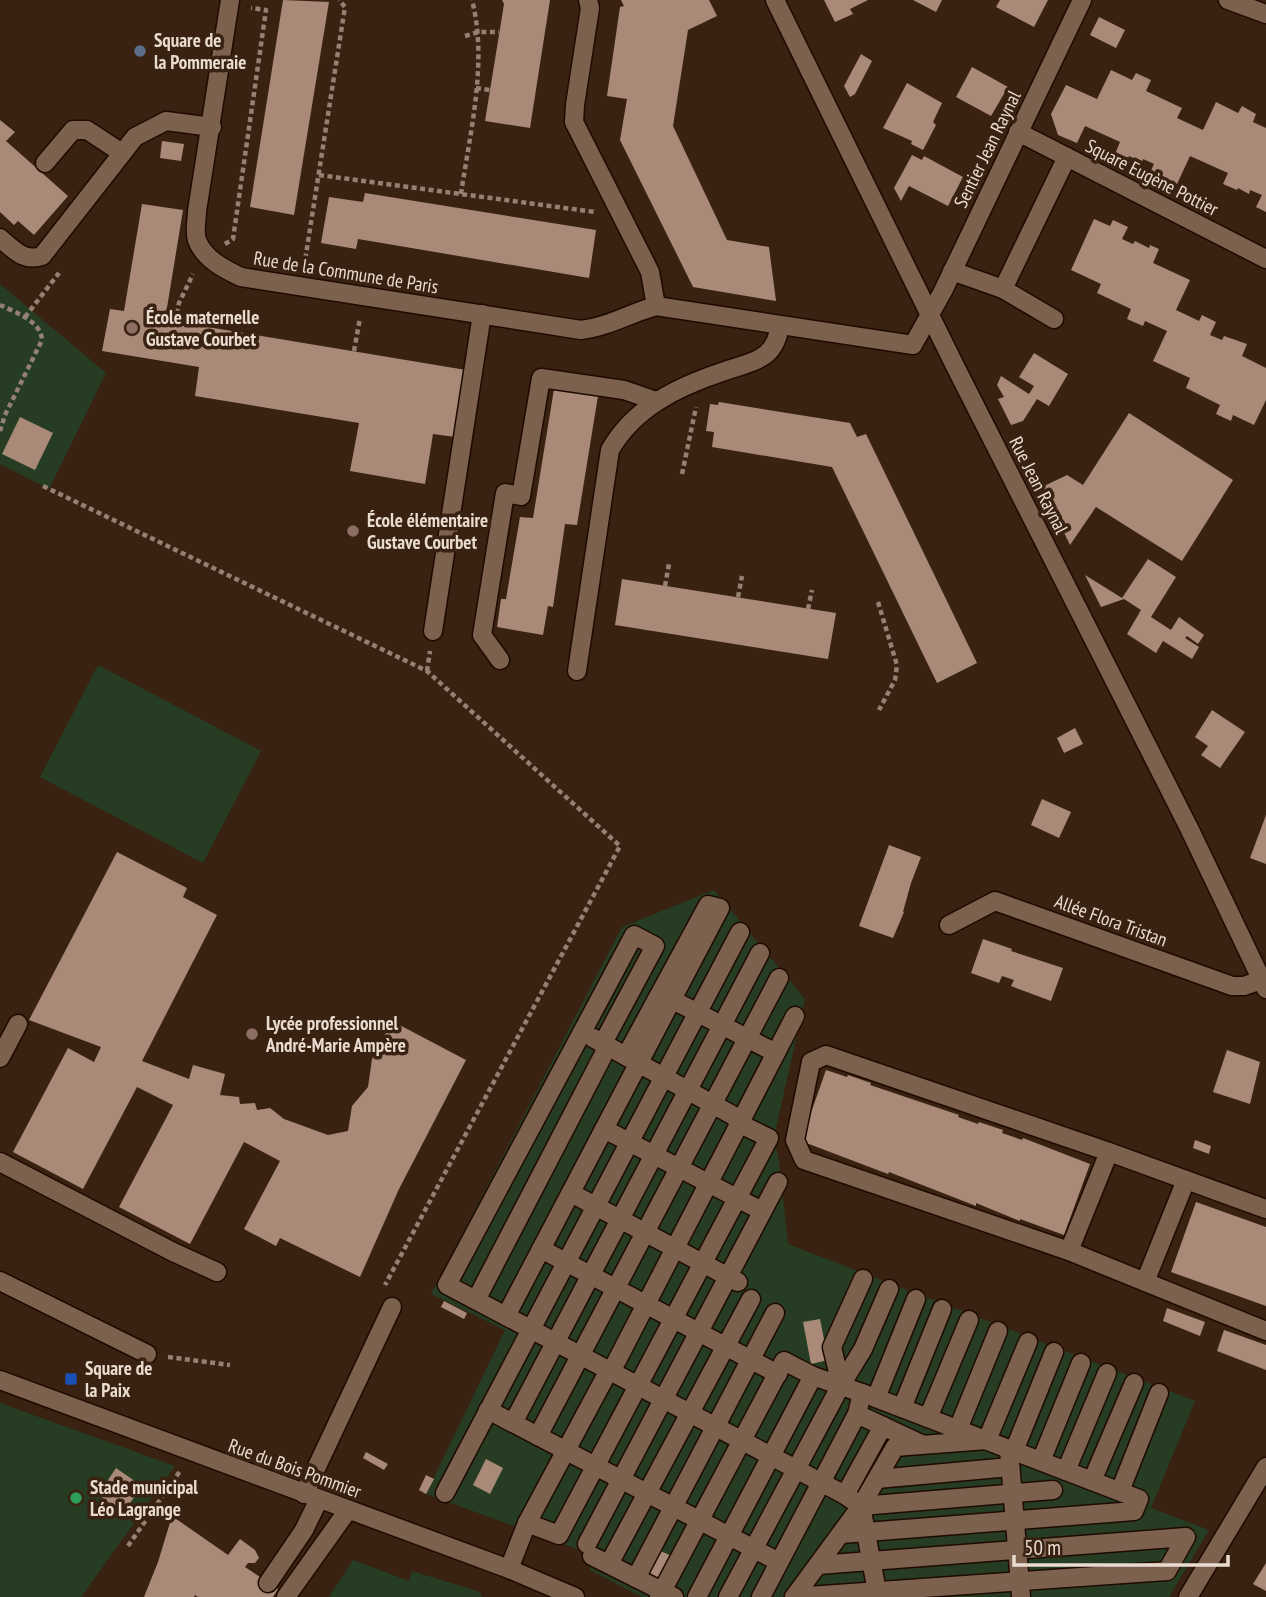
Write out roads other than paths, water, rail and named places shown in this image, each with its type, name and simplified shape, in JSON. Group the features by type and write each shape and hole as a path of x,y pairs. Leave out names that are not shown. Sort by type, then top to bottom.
{"street":[{"path":"0,238 23,257 34,259 42,256 135,137 166,121 212,127 230,0"},
{"path":"589,0 574,122 650,272 656,306"},
{"name":"Rue Jean Raynal","path":"775,0 929,314 1189,828 1264,984"},
{"name":"Sentier Jean Raynal","path":"929,314 953,271 1082,0"},
{"path":"1228,0 1266,14"},
{"name":"Rue de la Commune de Paris","path":"212,127 197,211 196,239 207,256 223,269 241,276 581,330 600,328 639,310 656,306 913,345 929,314"},
{"path":"45,163 73,130 87,130 122,153"},
{"name":"Square Eugène Pottier","path":"1018,132 1266,259"},
{"path":"1003,289 1067,157"},
{"path":"953,271 1003,289 1054,318"},
{"path":"433,631 482,314"},
{"path":"577,671 610,450 621,431 656,401 764,357 777,342 780,326"},
{"path":"500,660 482,635 505,493 521,496 541,379 624,390 656,401"},
{"path":"440,498 460,458"},
{"name":"Allée Flora Tristan","path":"949,925 995,901 1232,986 1264,984"},
{"path":"444,1493 740,932"},
{"path":"475,1300 655,946 634,934 447,1285 475,1300 555,1342 580,1356 663,1399 743,1443 821,1483 861,1506 1053,1490"},
{"path":"513,1423 760,953"},
{"path":"615,970 776,1054"},
{"path":"538,1436 779,978"},
{"path":"506,1316 604,1129 632,1060 666,996"},
{"path":"509,1569 527,1523 608,1373 611,1372 795,1016"},
{"path":"0,1058 18,1024"},
{"path":"527,1523 559,1535 769,1138 740,1124 734,1116 582,1032"},
{"path":"1266,1209 826,1055 811,1062 795,1140 804,1160 1069,1251 1266,1331"},
{"path":"604,1129 762,1211"},
{"path":"1069,1251 1109,1152"},
{"path":"0,1162 217,1272"},
{"path":"1145,1282 1186,1180"},
{"path":"778,1182 762,1211 733,1279 699,1332 663,1399 621,1479 589,1550 665,1595 700,1521 784,1361 813,1376 987,1440 1011,1455 1041,1461 1139,1499 1134,1511 841,1534"},
{"path":"571,1193 733,1279"},
{"path":"541,1249 778,1374"},
{"path":"841,1385 832,1347 863,1279"},
{"path":"0,1281 147,1354"},
{"path":"728,1597 841,1385 863,1349 889,1289"},
{"path":"609,1564 751,1299"},
{"path":"761,1597 869,1395 916,1299"},
{"path":"268,1583 304,1530 312,1497 392,1307"},
{"path":"902,1408 942,1309"},
{"path":"636,1578 775,1313"},
{"path":"928,1418 969,1320"},
{"path":"958,1429 998,1331"},
{"path":"987,1440 1028,1342"},
{"path":"1021,1589 1011,1455 1054,1352"},
{"path":"1041,1461 1081,1363"},
{"path":"1066,1471 1107,1373"},
{"path":"697,1597 813,1376"},
{"name":"Rue du Bois Pommier","path":"0,1380 509,1569 534,1590 575,1597"},
{"path":"1092,1481 1134,1383"},
{"path":"1120,1492 1159,1393"},
{"path":"488,1410 779,1562"},
{"path":"857,1414 924,1446"},
{"path":"845,1496 883,1426"},
{"path":"794,1597 861,1506 895,1447 987,1440"},
{"path":"877,1479 1011,1455"},
{"path":"1188,1597 1266,1467"},
{"path":"861,1506 877,1594"},
{"path":"286,1597 348,1510"},
{"path":"794,1597 1021,1589 1167,1571 1186,1537 818,1565"}],"place":[{"name":"Square de la Pommeraie","path":"140,51"},
{"name":"École maternelle Gustave Courbet","path":"132,328"},
{"name":"École élémentaire Gustave Courbet","path":"353,531"},
{"name":"Lycée professionnel André-Marie Ampère","path":"252,1034"},
{"name":"Square de la Paix","path":"71,1379"},
{"name":"Stade municipal Léo Lagrange","path":"76,1498"}]}
